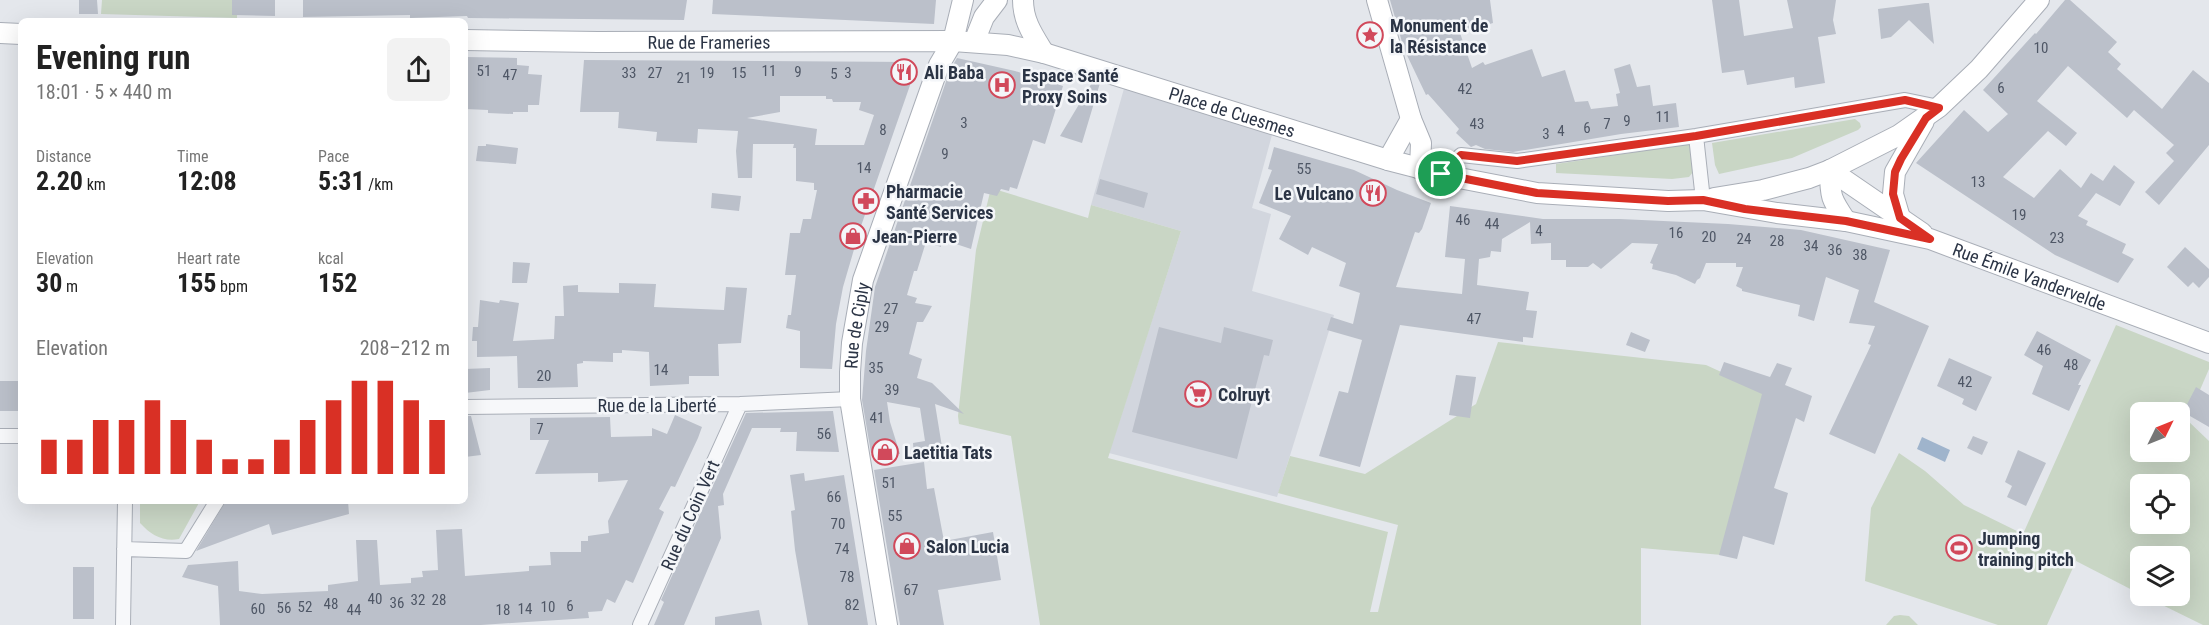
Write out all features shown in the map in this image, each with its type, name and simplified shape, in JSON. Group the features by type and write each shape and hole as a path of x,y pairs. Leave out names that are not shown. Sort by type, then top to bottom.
{"main road":[{"path":"953,41 963,0"},
{"path":"974,42 984,17 997,0"},
{"path":"1023,0 1023,13 1028,27 1044,53"},
{"path":"1377,0 1411,119 1430,171"},
{"path":"1703,200 1763,190 1830,170 1882,144 1932,113 1979,69 2039,0"},
{"path":"0,33 18,34"},
{"name":"Rue de Frameries","path":"468,40 953,41"},
{"name":"Place de Cuesmes","path":"953,41 1008,45 1044,53 1430,171"},
{"name":"Rue de Ciply","path":"887,625 850,399 852,343 863,280 939,65 953,41"},
{"path":"1900,218 1893,194 1895,172 1932,113"},
{"path":"1388,160 1411,119"},
{"path":"1830,170 1930,239"},
{"path":"1830,170 1832,201 1846,221"},
{"name":"Rue Émile Vandervelde","path":"1430,171 1537,193 1668,201 1703,200 1745,209 1846,221 1930,239 2209,343"}],"street":[{"path":"1430,171 1461,155 1517,161 1696,136 1905,100 1932,113"},
{"path":"1696,136 1703,200"},
{"name":"Rue de la Liberté","path":"468,407 740,404 850,399"},
{"name":"Rue du Coin Vert","path":"640,625 740,404"},
{"path":"0,436 18,436"},
{"path":"123,625 125,504"},
{"path":"124,549 186,551 215,504"}],"shaded area":[{"path":"1127,78 1275,124 1252,208 1271,214 1252,291 1334,315 1277,497 1109,453 1181,231 1091,205"}],"green space":[{"path":"102,0 237,0 237,18 101,14"},
{"path":"1855,119 1860,123 1861,127 1858,130 1792,158 1719,174 1715,165 1712,143"},
{"path":"1689,144 1693,172 1689,177 1672,179 1556,173 1556,164"},
{"path":"991,188 1088,218 1091,205 1181,231 1108,458 1388,532 1370,612 1378,612 1398,525 1278,493 1290,456 1365,474 1476,404 1498,342 1706,365 1765,392 1722,555 1641,548 1641,625 1040,625 1011,436 959,424 958,416 976,250"},
{"path":"2116,325 2209,362 2209,369 2190,413 2190,402 2130,402 2130,462 2190,462 2190,423 2209,441 2209,625 2203,625 2164,606 2190,606 2190,546 2130,546 2130,589 2076,561 2047,625 1998,625 1865,581 1871,508 1899,453 1925,471 1964,505 2023,534"},
{"path":"140,504 198,504 179,539 158,537 140,523"},
{"path":"1894,616 1909,616 1918,625 1886,625"}],"water":[{"path":"1922,437 1950,450 1945,462 1917,449"}],"building":[{"path":"79,0 97,0 98,14 79,14"},
{"path":"232,0 275,0 275,16 232,15"},
{"path":"303,0 687,0 684,20 468,18 467,16 410,18 410,15 303,17"},
{"path":"713,0 936,0 934,24 712,14"},
{"path":"1390,0 1490,0 1493,23 1460,33 1472,68 1483,62 1485,65 1532,49 1542,77 1565,70 1575,102 1588,101 1591,109 1618,106 1616,94 1620,93 1614,69 1630,64 1637,87 1650,85 1653,106 1676,103 1679,127 1513,152 1485,149 1476,145 1471,147 1456,133 1459,129 1428,94 1426,95 1404,49"},
{"path":"1712,0 1739,0 1744,36 1793,28 1787,0 1836,0 1833,20 1836,34 1818,37 1825,83 1795,88 1794,77 1747,85 1744,70 1722,73"},
{"path":"2065,0 2070,0 2117,42 2108,52 2121,64 2117,69 2162,109 2193,70 2209,83 2209,145 2159,205 2145,192 2174,161 2166,153 2174,145 2134,110 2127,118 2068,66 2037,101 2077,133 2066,146 2048,131 2003,177 2034,198 2060,169 2081,188 2091,173 2103,181 2114,165 2135,182 2120,206 2096,193 2078,216 2088,221 2086,225 2126,244 2122,253 2134,259 2118,283 2055,255 1916,163 1964,110 1988,132 2008,114 1983,90"},
{"path":"1929,3 1934,44 1909,20 1891,37 1881,39 1878,9"},
{"path":"468,57 517,58 517,65 529,66 528,74 542,75 539,105 528,105 528,112 513,112 513,114 488,113 488,110 468,109"},
{"path":"957,58 1015,71 1063,86 1045,144 1033,140 1017,189 1010,187 1009,191 1001,189 997,196 984,193 971,249 941,239 941,247 926,242 917,271 914,271 907,295 917,298 915,303 932,306 923,322 917,322 909,354 922,359 917,378 932,383 964,414 935,404 943,453 914,458 913,443 925,441 920,408 887,402 890,422 900,454 871,453 862,400 875,287 950,70"},
{"path":"584,60 912,62 916,68 860,229 843,287 836,324 832,369 800,368 800,331 786,328 788,315 791,315 796,275 785,275 790,233 800,233 803,219 811,219 817,190 814,190 814,183 796,181 794,144 753,144 752,178 738,178 736,151 738,131 698,129 697,143 656,141 657,132 618,128 619,112 580,112","holes":["780,96 826,96 826,99 832,99 833,102 861,102 859,110 874,115 864,145 815,145 817,129 747,118 780,112"]},
{"path":"1093,81 1100,83 1082,143 1060,136"},
{"path":"486,144 518,148 516,164 476,161 478,146 486,146"},
{"path":"1274,147 1354,170 1431,203 1422,229 1419,233 1415,232 1396,287 1462,294 1465,259 1445,257 1450,206 1543,219 1620,219 1728,224 1801,230 1890,250 1874,302 1929,326 1875,454 1829,434 1871,345 1868,344 1875,326 1849,323 1859,290 1826,277 1814,321 1798,316 1800,305 1742,291 1736,286 1743,267 1736,267 1736,263 1706,263 1695,284 1676,275 1652,269 1653,264 1650,263 1658,244 1632,243 1601,269 1593,263 1588,267 1566,267 1566,260 1551,260 1551,243 1531,244 1530,222 1502,239 1501,252 1491,251 1490,257 1479,259 1477,285 1529,292 1526,310 1537,311 1533,338 1523,337 1523,342 1400,325 1360,467 1319,456 1339,391 1348,393 1362,340 1327,330 1331,317 1353,324 1360,293 1339,286 1346,263 1312,247 1308,255 1279,239 1291,216 1259,203 1272,170 1268,169"},
{"path":"1100,179 1148,193 1144,208 1096,194"},
{"path":"712,193 741,196 739,211 711,208"},
{"path":"2185,247 2209,269 2209,277 2199,288 2193,282 2188,287 2167,267"},
{"path":"513,262 530,263 527,283 512,283"},
{"path":"619,283 656,284 654,307 724,310 726,287 747,288 741,343 718,344 719,376 689,376 689,384 650,386 649,352 622,350 622,353 613,353 613,362 583,361 577,364 578,387 518,388 517,356 477,357 477,341 472,341 473,327 478,327 480,300 519,303 513,341 554,339 555,316 564,316 563,286 578,285 578,292 619,293"},
{"name":"Colruyt","path":"1159,327 1221,343 1224,327 1273,340 1269,356 1264,355 1237,459 1132,432"},
{"path":"2037,331 2091,360 2078,385 2081,385 2069,411 2032,394 2043,366 2024,355"},
{"path":"1631,332 1650,340 1645,352 1626,345"},
{"path":"1949,358 1992,377 1976,411 1962,404 1964,399 1937,386"},
{"path":"1724,362 1770,377 1777,363 1792,368 1785,385 1812,396 1804,422 1796,418 1774,488 1788,493 1774,545 1743,536 1737,559 1719,555 1762,394 1719,375"},
{"path":"490,368 490,390 468,393 468,369"},
{"path":"1456,375 1476,377 1470,418 1449,415"},
{"path":"0,381 18,381 18,411 0,411"},
{"path":"2196,387 2209,395 2209,427 2190,416 2188,402"},
{"path":"833,411 839,452 796,451 797,432 780,432 781,428 752,428 723,494 724,505 718,506 721,538 684,625 654,625 664,602 661,600 746,413"},
{"path":"675,415 702,427 698,438 675,487 671,486 659,509 664,512 633,583 626,580 615,603 607,599 602,611 588,612 589,618 481,625 220,625 218,586 182,577 188,565 238,561 239,591 262,594 328,591 328,585 358,581 356,540 377,540 380,585 411,583 411,578 423,577 422,571 438,570 436,530 462,529 465,576 529,571 529,566 551,565 550,552 581,552 581,541 588,541 588,536 609,533 608,521 628,480 598,482 598,473 535,474 549,440 530,440 530,418 610,417 611,437 652,436 652,428 667,434"},
{"path":"468,416 471,416 481,455 468,457"},
{"path":"1973,436 1988,442 1982,455 1967,448"},
{"path":"2018,450 2046,463 2026,506 2007,497 2012,486 2005,482"},
{"path":"924,462 927,489 934,488 944,541 993,532 1001,580 938,590 944,625 900,625 874,470"},
{"path":"804,473 805,481 844,475 868,625 808,625 795,550 791,511 795,510 790,475"},
{"path":"224,504 348,504 349,514 272,535 269,524 196,551"},
{"path":"73,567 94,567 94,619 73,619"},
{"path":"759,610 762,625 715,625 715,617"}],"place":[{"name":"Monument de la Résistance","path":"1370,35"},
{"name":"Ali Baba","path":"904,72"},
{"name":"Espace Santé Proxy Soins","path":"1002,85"},
{"name":"Le Vulcano","path":"1373,193"},
{"name":"Pharmacie Santé Services","path":"866,201"},
{"name":"Jean-Pierre","path":"853,236"},
{"name":"Colruyt","path":"1198,394"},
{"name":"Laetitia Tats","path":"885,452"},
{"name":"Salon Lucia","path":"907,546"},
{"name":"Jumping training pitch","path":"1959,548"}],"route":[{"path":"1905,100 1939,108 1926,118 1901,159 1895,172 1893,194 1900,218 1930,239 1846,221 1745,209 1703,200 1668,201 1537,193 1441,174 1461,155 1517,161 1696,136 1905,100"}]}
